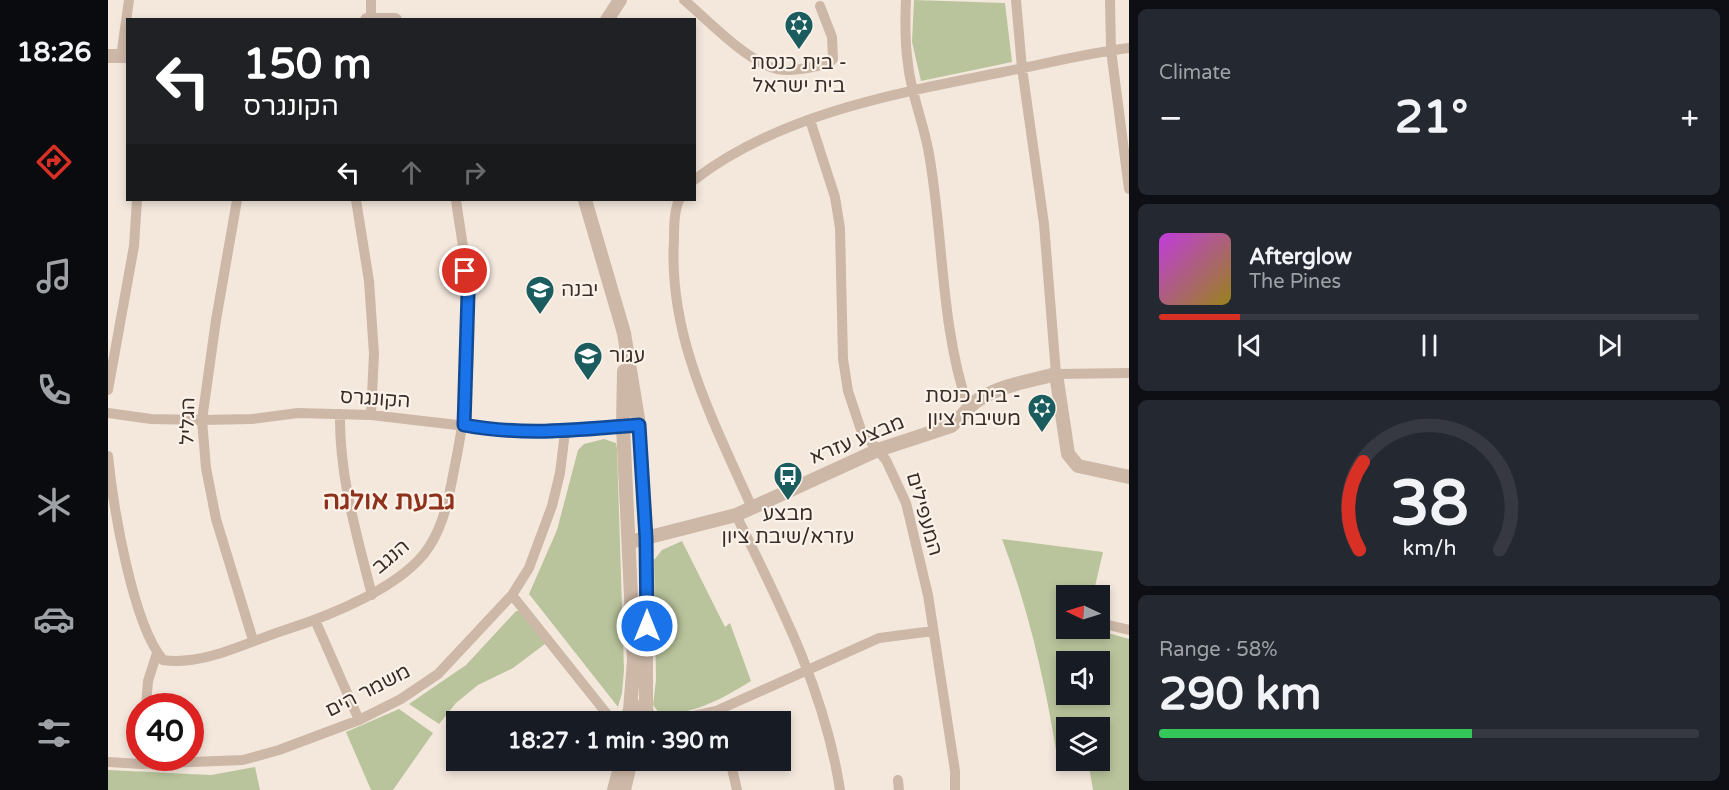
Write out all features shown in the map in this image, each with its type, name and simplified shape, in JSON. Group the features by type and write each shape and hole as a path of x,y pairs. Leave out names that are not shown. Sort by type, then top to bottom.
{"street":[{"path":"126,18 129,0"},
{"path":"369,18 370,0"},
{"path":"608,18 620,0"},
{"path":"684,0 759,61 777,69 802,69 828,64 833,59 832,37 820,6"},
{"path":"906,0 908,65 929,152 942,256 948,333 957,375 968,407"},
{"path":"1016,0 1022,68 1044,224 1056,374 1068,454 1078,466 1129,477"},
{"path":"1110,0 1111,50 1129,189"},
{"path":"121,57 126,21"},
{"path":"696,178 715,164 743,149 810,120 914,90 1129,48"},
{"name":"המעפילים","path":"810,120 835,197 840,228 843,359 848,391 861,430 894,472 906,503 933,631 955,790"},
{"path":"108,390 134,246 137,201"},
{"name":"הגליל","path":"237,201 216,320 202,420 206,468 216,519 253,640"},
{"path":"356,201 369,281 374,354 371,415"},
{"name":"הנגב","path":"157,653 163,660 175,662 201,659 315,620 372,595 428,548 448,502 464,425 468,294 456,201"},
{"path":"585,201 624,333 639,425 646,538 649,711"},
{"path":"680,201 675,223 672,267 678,317 699,390 752,508"},
{"path":"624,333 623,426 634,669 628,711"},
{"name":"מבצע עזרא","path":"630,542 736,515 878,450 951,426 960,420 968,407 997,390 1056,374 1129,373"},
{"name":"הקונגרס","path":"108,413 151,419 202,420 252,419 298,413 371,415 464,425 501,432 565,432 639,425"},
{"path":"340,414 340,438 348,502 372,595"},
{"name":"משמר הים","path":"204,760 243,760 279,750 359,720 401,699 438,674 512,595 529,568 552,506 560,473 565,432"},
{"path":"108,456 112,494 124,553 139,607 157,653 148,681 147,693"},
{"path":"645,511 656,524 669,532"},
{"path":"736,515 810,670 824,714 840,790"},
{"path":"512,595 605,711"},
{"path":"315,620 359,720"},
{"path":"1110,625 1129,630"},
{"path":"728,711 879,638 933,631"},
{"name":"משמר הים","path":"108,762 126,761"},
{"path":"614,790 619,771"},
{"path":"624,790 628,771"},
{"path":"733,771 737,790"}],"green space":[{"path":"914,0 1005,3 1012,62 921,81 912,42"},
{"path":"604,439 616,443 617,449 624,670 618,707 529,594 557,530 578,450 584,444"},
{"path":"1002,539 1103,552 1095,585 1056,585 1056,639 1110,639 1110,634 1129,639 1129,790 1093,790 1090,771 1110,771 1110,717 1056,717 1056,750 1034,643 1020,591"},
{"path":"682,541 725,627 730,623 751,681 719,699 688,711 658,711 653,705 656,680 654,560 662,550"},
{"path":"516,611 520,611 545,644 513,668 478,685 450,711 446,711 446,715 439,724 409,704 466,665"},
{"path":"399,709 433,733 393,790 371,790 346,732"},
{"path":"255,767 260,790 108,790 108,770 211,775"}],"place":[{"name":"בית כנסת - בית ישראל","path":"799,50"},
{"name":"יבנה","path":"540,316"},
{"name":"עגור","path":"588,382"},
{"name":"בית כנסת - משיבת ציון","path":"1042,434"},
{"name":"מבצע עזרא/שיבת ציון","path":"788,502"}],"district":[{"name":"גבעת אולגה","path":"389,500"}],"route":[{"path":"465,271 468,294 468,362 464,425 501,432 526,433 639,425 645,511 647,626"}]}
